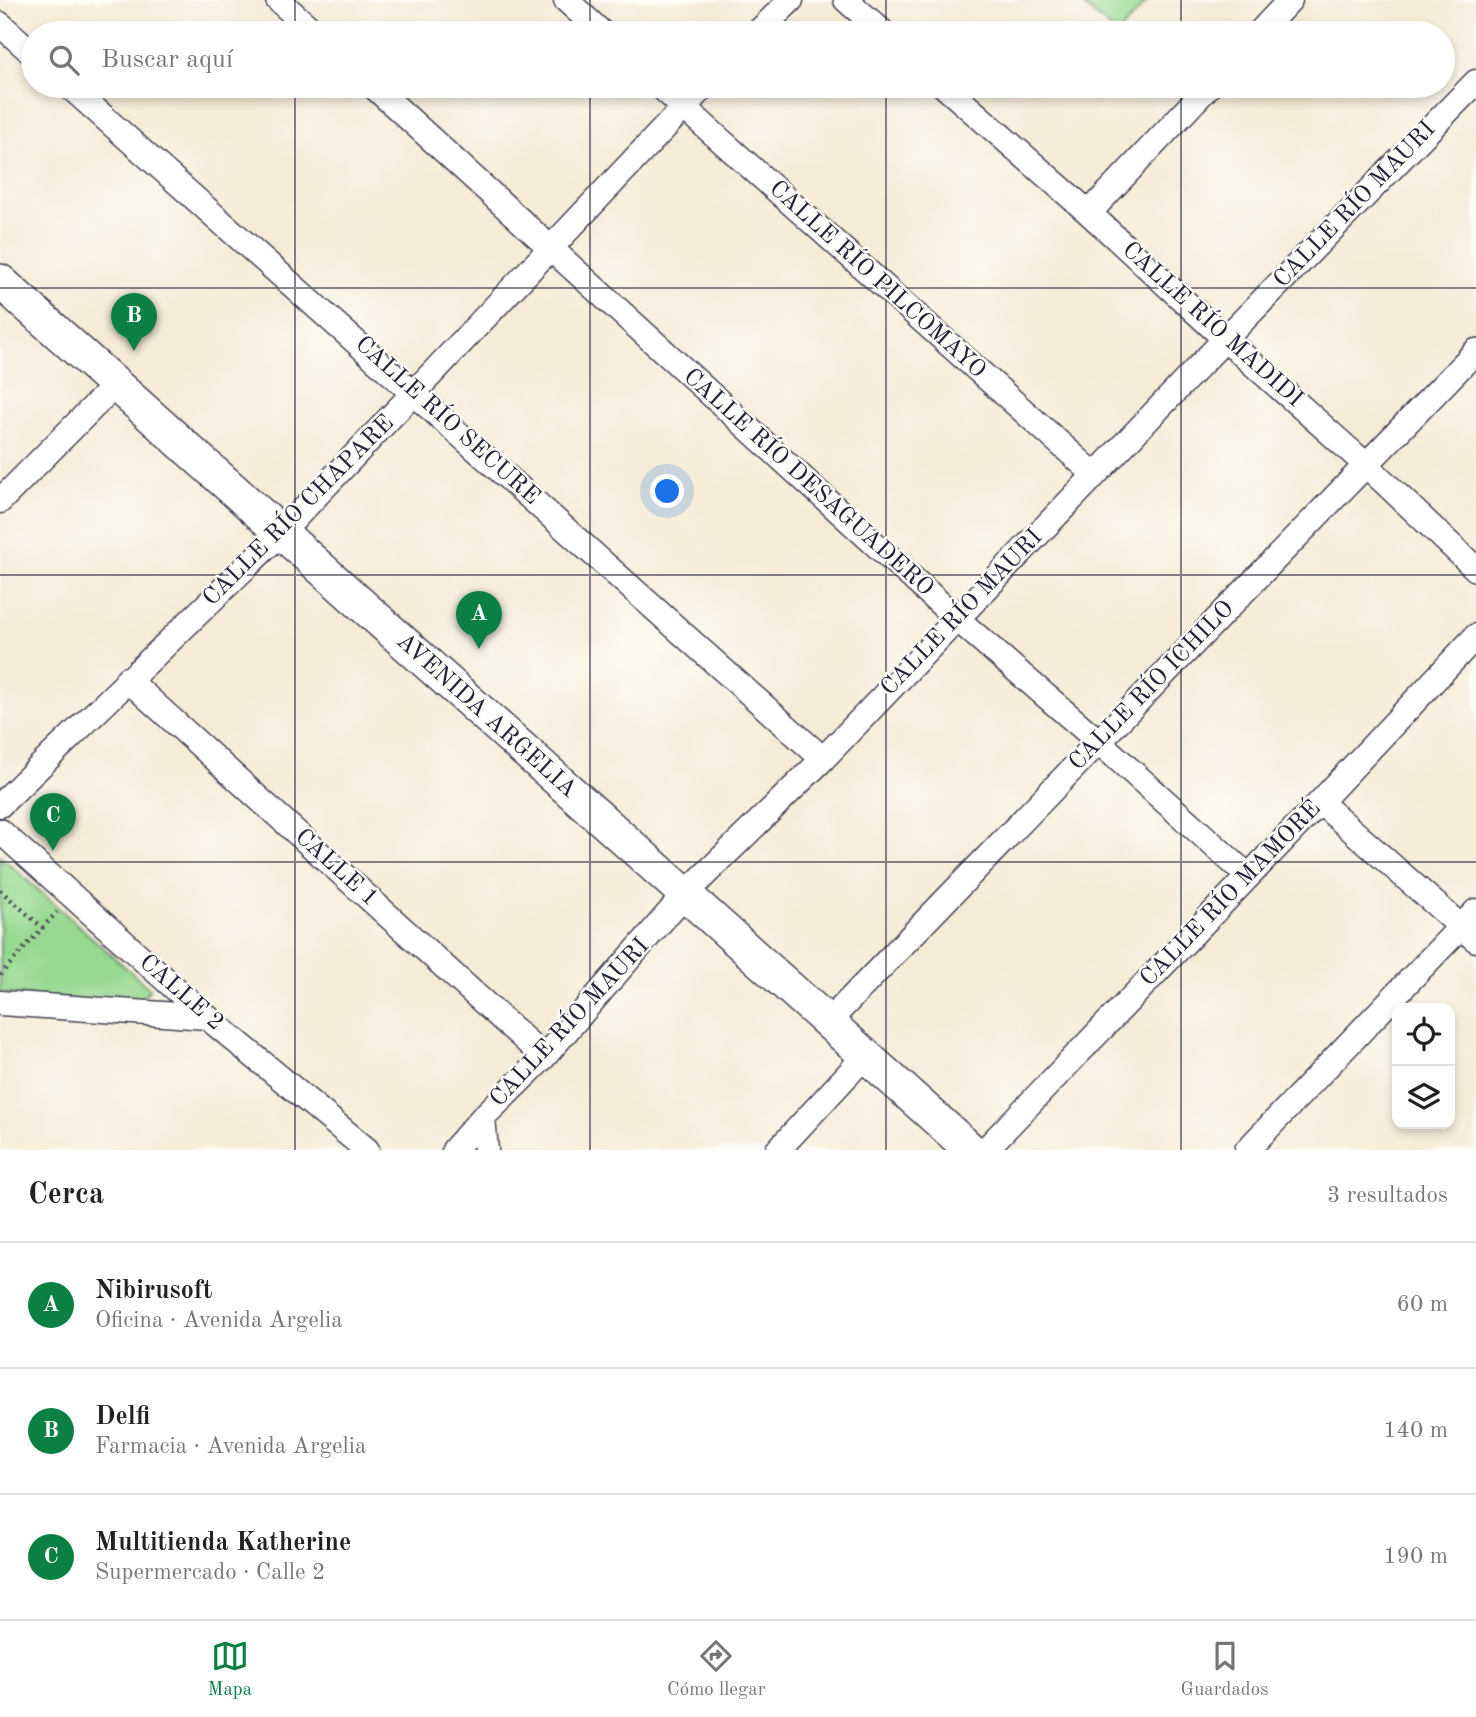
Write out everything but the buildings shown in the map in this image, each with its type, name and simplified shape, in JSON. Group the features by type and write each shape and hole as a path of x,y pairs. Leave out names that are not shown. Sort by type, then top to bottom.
{"street":[{"path":"278,0 302,21"},
{"path":"566,0 589,21"},
{"path":"769,21 791,0"},
{"path":"846,0 870,21"},
{"path":"1270,21 1290,0"},
{"path":"0,24 21,43"},
{"name":"CALLE RÍO MAURI","path":"454,1150 483,1117 544,1057 685,894 823,759 1094,474 1476,82"},
{"name":"CALLE RÍO SECURE","path":"83,98 823,759"},
{"name":"CALLE RÍO DESAGUADERO","path":"386,98 956,618 1099,741 1248,876"},
{"name":"CALLE RÍO PILCOMAYO","path":"673,98 1094,474"},
{"name":"CALLE RÍO CHAPARE","path":"0,805 127,679 281,533 691,98"},
{"name":"CALLE RÍO MADIDI","path":"958,98 1089,213 1365,464 1476,569"},
{"path":"1089,213 1198,98"},
{"name":"AVENIDA ARGELIA","path":"0,281 971,1150"},
{"name":"CALLE RÍO ICHILO","path":"828,1022 1476,351"},
{"path":"0,501 115,386"},
{"name":"CALLE RÍO MAMORÉ","path":"985,1150 1476,636"},
{"name":"CALLE 1","path":"127,679 544,1057"},
{"path":"1247,1150 1471,926 1320,802"},
{"name":"CALLE 2","path":"0,831 207,1017 368,1150"},
{"path":"0,1003 207,1017"},
{"path":"779,1150 865,1056"},
{"path":"483,1117 486,1150"}],"path":[{"path":"0,890 43,928"},
{"path":"0,975 60,908"}],"green space":[{"path":"1077,0 1148,0 1130,21 1102,21"},
{"path":"0,856 150,989 137,1005 0,993"}],"place":[{"name":"Delfi","path":"134,351"},
{"name":"Nibirusoft","path":"479,649"},
{"name":"Multitienda Katherine","path":"53,851"}]}
